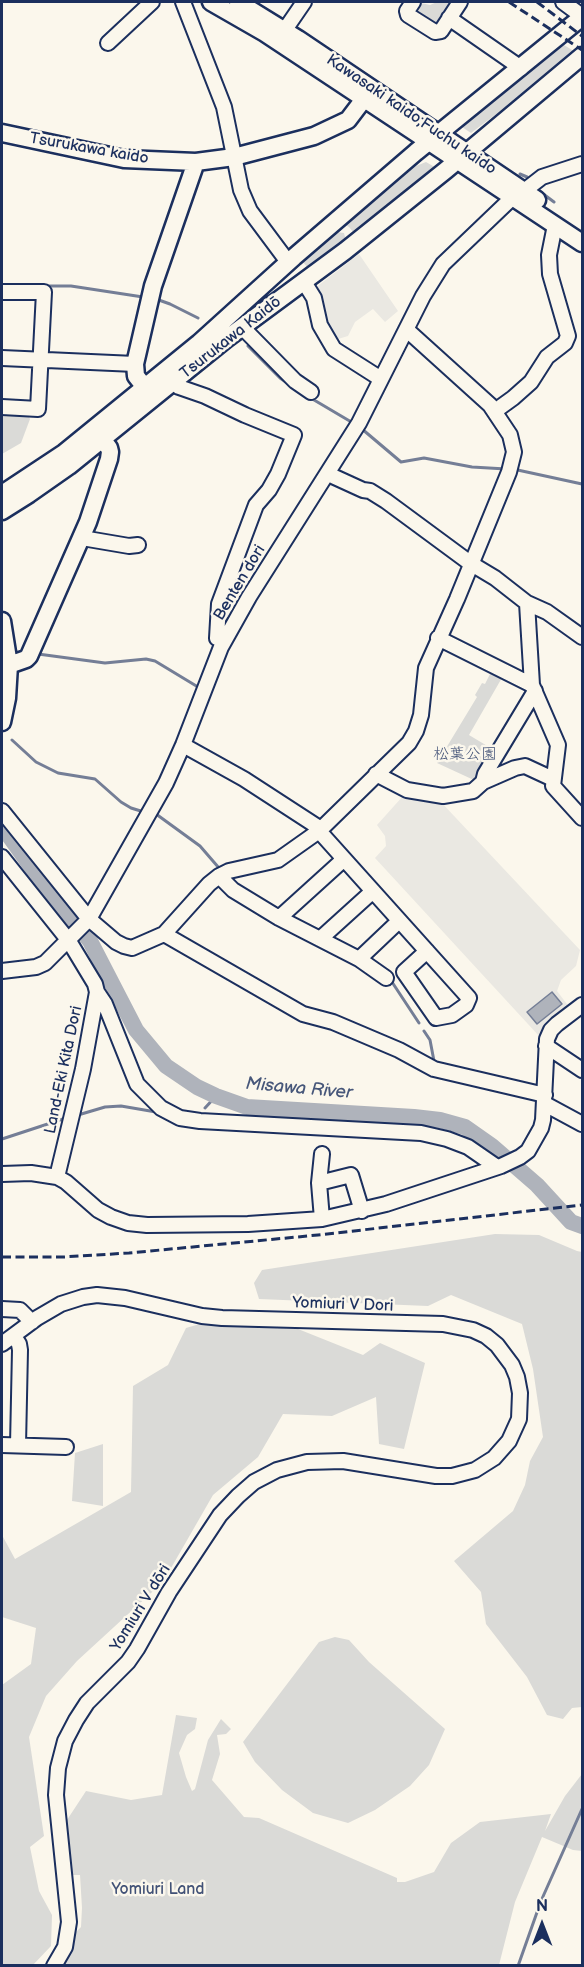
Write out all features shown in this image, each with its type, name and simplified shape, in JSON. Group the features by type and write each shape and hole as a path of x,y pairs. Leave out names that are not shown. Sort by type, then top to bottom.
{"main road":[{"path":"211,2 281,36"},
{"path":"238,2 281,36"},
{"name":"Tsurukawa Kaidō","path":"2,510 46,483 102,440 199,343 293,258 582,16"},
{"name":"Kawasaki kaido;Fuchu kaido","path":"281,36 462,156 526,189 582,231"},
{"name":"Tsurukawa Kaidō","path":"2,494 149,393 172,382 345,251 582,56"},
{"name":"Tsurukawa kaido","path":"2,133 124,159 196,162 234,157 314,136 348,120 368,94"},
{"path":"149,393 136,376 135,364 150,295 196,162"},
{"path":"526,189 555,225 582,243"},
{"path":"293,258 338,227 345,229 350,235 345,251"},
{"path":"266,283 263,292 270,299 304,282"},
{"path":"5,665 29,656 82,538 109,459 109,448 102,440"},
{"path":"2,621 7,698 2,722"}],"street":[{"path":"108,43 152,2"},
{"path":"183,2 224,107 241,190 250,211 293,258"},
{"path":"281,36 304,2"},
{"path":"413,2 407,14 432,31 441,31 460,2"},
{"path":"562,2 582,16"},
{"path":"449,18 521,69"},
{"path":"526,189 542,177 582,164"},
{"name":"Benten dori","path":"2,971 36,967 45,963 89,919 166,783 183,745 218,651 249,597 359,423 423,296 443,264 526,189"},
{"path":"495,411 531,382 547,357 565,343 568,336 550,274 549,255 555,225"},
{"path":"304,282 314,298 320,325 334,349 381,379"},
{"path":"2,292 44,292 38,409 2,407"},
{"path":"242,327 295,381 311,392"},
{"path":"2,811 89,919 124,946 132,948 164,934 219,876 229,871 278,860 320,830 409,743 421,715 426,668 510,469 514,452 510,435 495,411 407,330"},
{"path":"2,358 135,364"},
{"path":"172,382 294,435 269,490 255,504 219,604 217,638 224,641"},
{"path":"328,474 370,491 386,501 527,603 547,612 582,637"},
{"path":"82,538 121,545 138,545"},
{"path":"527,603 533,688 558,745 553,786 582,818"},
{"path":"438,638 533,688"},
{"path":"483,782 485,774 533,688"},
{"path":"183,745 244,779 320,830 343,860 373,891 470,998 466,1005 452,1015 436,1018 404,972 427,951"},
{"path":"376,774 407,790 443,796 473,791 483,782 525,766 553,779"},
{"name":"Land-Eki Kita Dori","path":"2,857 69,941 92,978 97,992 83,1069 57,1178"},
{"path":"279,918 343,860"},
{"path":"219,876 233,890 279,918 359,959 386,978"},
{"path":"320,939 373,891"},
{"path":"359,959 399,921"},
{"path":"164,934 303,1014 333,1022 399,1050 434,1069 545,1099 582,1124"},
{"path":"97,992 105,1004 137,1084 161,1108 180,1118 421,1133 468,1147 499,1167"},
{"path":"2,1174 31,1173 57,1178 66,1182 98,1210 111,1217 128,1223 147,1225 248,1224 322,1219 362,1210 499,1167 520,1157 528,1150 541,1128 545,1099 546,1046 551,1030 582,1005"},
{"path":"546,1046 582,1070"},
{"path":"322,1154 319,1183 322,1219"},
{"path":"319,1183 351,1175 362,1210"},
{"name":"Yomiuri V Dori","path":"2,1344 61,1304 97,1295 125,1298 202,1316 222,1318 443,1324 459,1326 486,1336 505,1353 517,1377 520,1401 519,1419 509,1441 494,1458 468,1473 436,1476 343,1461 307,1462 278,1470 258,1480 220,1515 169,1592 134,1654 90,1699 65,1741 58,1768 56,1796 69,1922 64,1947 54,1965"},
{"path":"2,1310 20,1310 32,1322"},
{"path":"14,1336 20,1350 18,1445"},
{"path":"2,1445 66,1447"}],"shaded area":[{"path":"359,254 398,311 385,322 373,309 355,322 348,336 338,339 321,310 316,291 319,285"},
{"path":"403,796 440,801 580,950 576,966 561,980 557,991 570,1008 544,1026 539,1036 375,858 386,846 385,836 377,825"},
{"path":"552,992 562,1004 537,1024 527,1012"}],"green space":[{"path":"437,2 454,2 438,23 433,24 418,14 417,8 421,3 430,5"},
{"path":"564,45 577,53 471,133 459,125 497,94"},
{"path":"426,162 438,169 354,233 342,223 376,200 416,166"},
{"path":"337,232 344,233 346,241 310,270 301,260 303,256"},
{"path":"2,412 27,413 30,419 21,443 2,454"},
{"name":"松葉公園","path":"492,670 503,676 469,735 494,750 476,781 437,763 477,697 475,695 482,683 485,684"},
{"path":"495,1234 539,1235 582,1252 582,1707 572,1708 563,1719 547,1715 527,1677 486,1624 481,1592 454,1561 513,1511 525,1485 530,1461 543,1437 533,1369 522,1324 451,1295 428,1306 259,1299 254,1283 262,1270"},
{"path":"203,1323 298,1329 363,1355 380,1343 425,1363 404,1449 379,1444 376,1397 332,1416 283,1414 258,1457 213,1495 163,1582 77,1661 46,1696 29,1737 44,1836 30,1847 39,1891 52,1915 51,1946 33,1965 2,1965 2,1685 31,1664 36,1628 2,1617 2,1535 15,1559 131,1492 133,1386 168,1365 186,1328"},
{"path":"103,1444 103,1506 72,1501 75,1453"},
{"path":"335,1637 349,1640 369,1662 445,1729 429,1765 410,1786 375,1810 348,1823 313,1813 282,1790 255,1762 243,1742 319,1642"},
{"name":"Yomiuri Land","path":"176,1715 197,1718 195,1729 187,1735 179,1753 192,1791 195,1789 208,1740 221,1719 231,1729 226,1734 217,1735 220,1754 212,1780 244,1817 259,1818 397,1878 397,1882 405,1882 434,1872 451,1843 480,1822 551,1814 545,1831 565,1796 582,1774 582,1851 573,1850 542,1837 515,1902 499,1965 55,1966 74,1934 81,1927 80,1875 71,1875 67,1820 86,1791 131,1800 162,1795"}],"waterway":[{"path":"520,174 527,177 529,182"},
{"path":"534,187 554,202"},
{"path":"2,285 12,285"},
{"path":"42,286 71,286 143,297"},
{"path":"156,299 198,318"},
{"path":"248,346 280,378 300,392"},
{"path":"309,397 353,423"},
{"path":"362,429 401,462 424,458 472,467 506,469"},
{"path":"513,469 582,484"},
{"path":"38,654 105,663 146,659 155,661 198,687"},
{"path":"12,740 36,762 58,773 95,779 121,802 144,812"},
{"path":"156,814 200,846 219,868"},
{"name":"Misawa River","path":"2,826 90,941 136,1030 166,1066 197,1087 247,1107 414,1117 440,1120 465,1127 492,1146 537,1185 571,1222 582,1226"},
{"path":"390,979 419,1023"},
{"path":"424,1031 430,1040 434,1061"},
{"path":"205,1108 216,1096"},
{"path":"78,1115 105,1107 121,1106 156,1112"},
{"path":"2,1139 66,1118"},
{"path":"518,1966 541,1901 582,1809"}],"railway":[{"path":"509,2 582,50"},
{"path":"537,2 582,36"},
{"path":"2,1257 63,1257 129,1253 318,1235 582,1205"}]}
